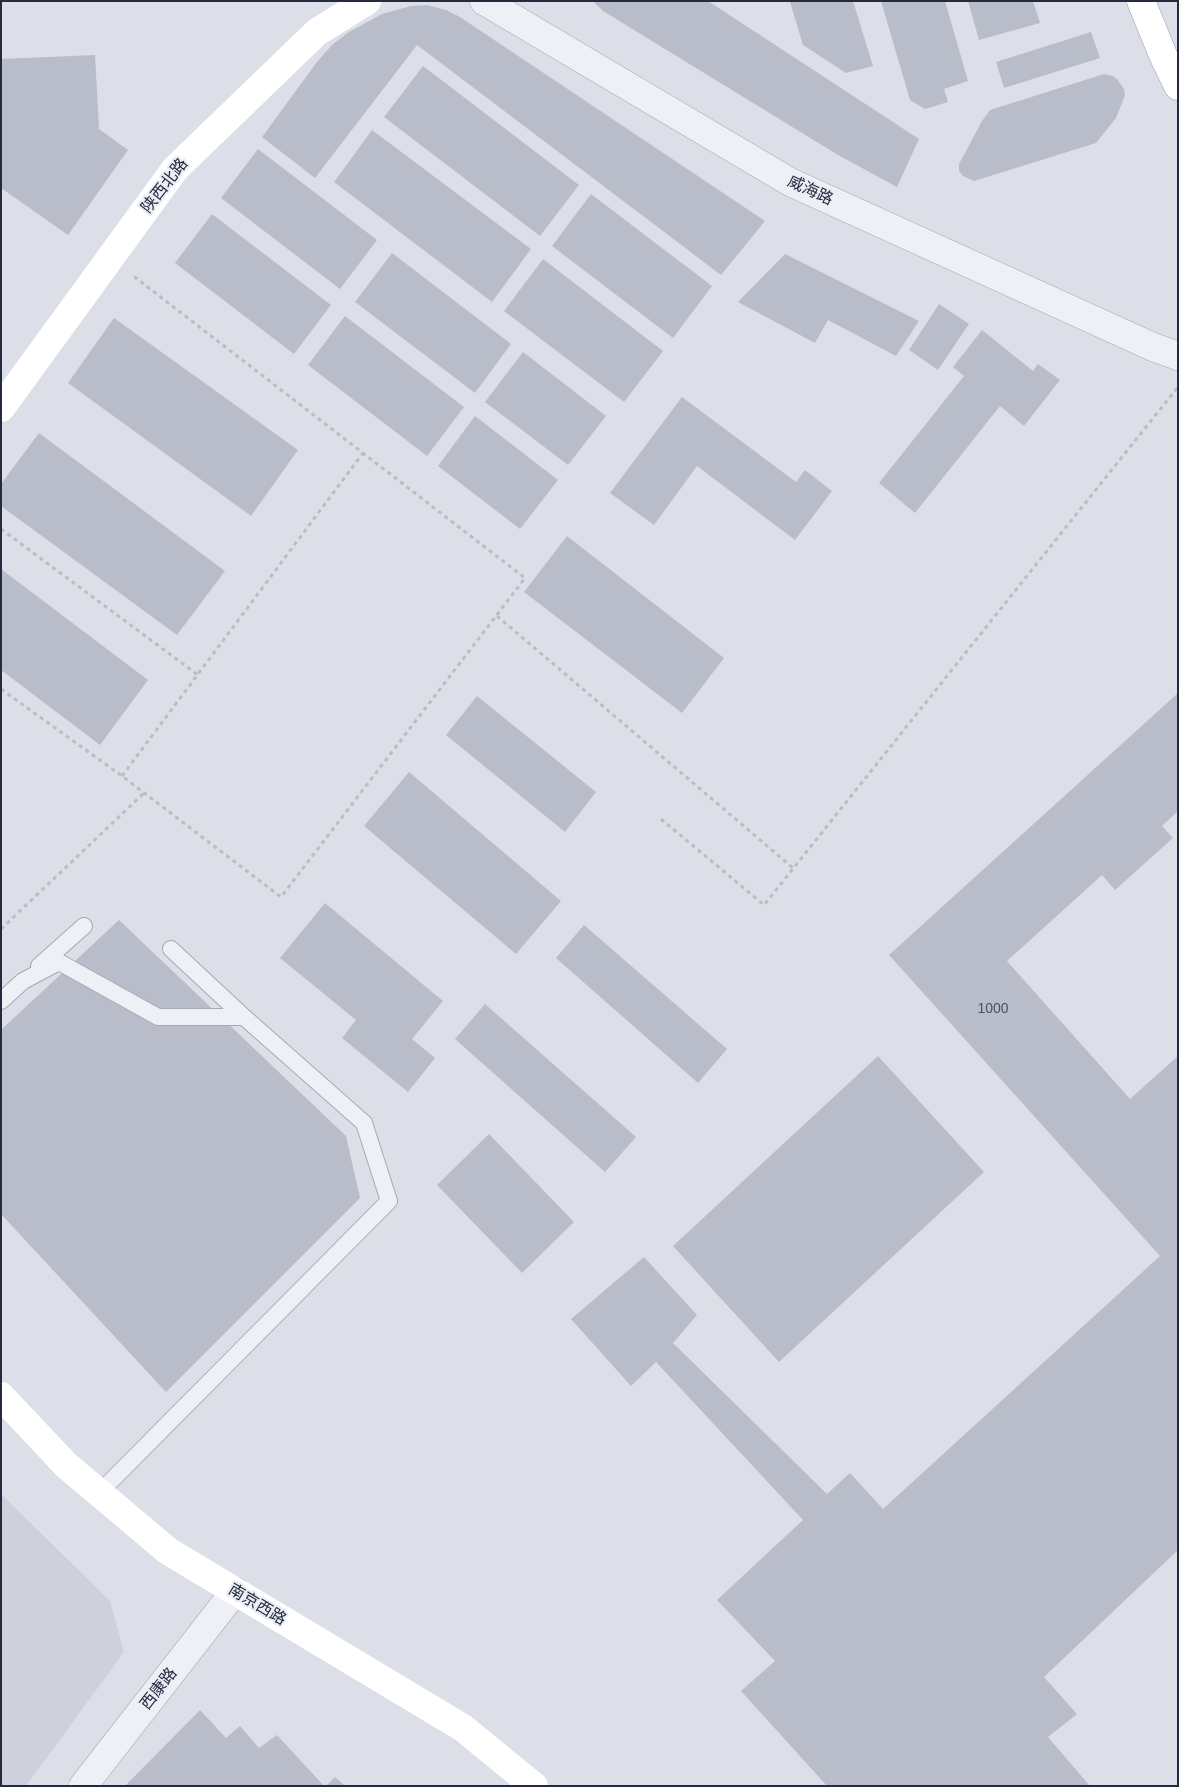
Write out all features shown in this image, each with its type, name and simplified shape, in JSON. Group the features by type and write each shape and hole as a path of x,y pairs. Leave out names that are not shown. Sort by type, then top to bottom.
{"main road":[{"name":"陕西北路","path":"1,408 175,169 316,32 367,1"},
{"path":"1141,1 1178,86"},
{"name":"南京西路","path":"1,1396 66,1465 168,1551 463,1728 534,1786"}],"street":[{"name":"威海路","path":"484,1 790,182 1170,347"},
{"name":"西康路","path":"83,1786 235,1592"}],"lane":[{"path":"1,1001 84,926"},
{"path":"99,1493 389,1201 364,1123 244,1018 171,949"},
{"path":"23,981 59,962 158,1017 244,1018"}],"path":[{"path":"1,689 122,776 281,897 526,578 110,258"},
{"path":"661,819 764,906 1178,387"},
{"path":"122,776 363,453"},
{"path":"1,529 198,675"},
{"path":"497,616 793,868"},
{"path":"1,929 144,793"}],"shaded area":[{"path":"1,1494 110,1601 124,1652 26,1786 1,1786"}],"building":[{"path":"593,1 708,1 919,139 897,187 838,155 603,11"},
{"path":"853,1 873,66 846,73 803,45 790,2"},
{"path":"881,1 945,1 968,81 944,89 948,102 925,109 910,100"},
{"path":"968,1 1033,1 1040,23 979,40"},
{"path":"427,5 446,10 460,17 765,221 721,275 417,45 315,178 262,137 317,62 332,45 349,32 382,14 411,6"},
{"path":"1091,32 1100,58 1004,88 996,62"},
{"path":"95,55 99,129 128,150 68,235 1,188 1,59"},
{"path":"423,66 579,185 540,236 384,117"},
{"path":"1104,74 1117,79 1124,89 1125,95 1116,118 1096,143 974,181 963,176 959,171 959,164 990,110"},
{"path":"372,130 531,249 492,302 334,182"},
{"path":"258,149 377,240 340,289 221,198"},
{"path":"591,194 712,286 673,338 552,246"},
{"path":"212,214 331,305 294,354 175,263"},
{"path":"392,253 511,344 475,393 355,302"},
{"path":"785,254 919,321 896,356 828,320 815,343 738,302"},
{"path":"543,259 663,351 624,402 504,311"},
{"path":"939,304 969,324 938,370 909,350"},
{"path":"345,316 464,407 427,456 308,365"},
{"path":"114,318 298,450 251,516 68,383"},
{"path":"982,330 1033,371 1038,364 1060,380 1024,426 1000,406 915,513 879,483 964,376 953,367"},
{"path":"523,352 606,416 568,465 485,402"},
{"path":"682,397 796,482 805,470 832,491 795,540 697,466 654,525 610,493"},
{"path":"475,416 558,480 520,529 438,466"},
{"path":"39,433 225,571 177,635 1,506 1,484"},
{"path":"567,536 724,658 682,713 524,592"},
{"path":"1,569 148,680 100,745 1,670"},
{"path":"1178,693 1178,811 1162,826 1173,838 1115,890 1102,875 1007,961 1130,1099 1178,1056 1178,1550 1044,1677 1077,1714 1048,1737 1090,1786 827,1786 741,1691 775,1661 717,1600 803,1520 656,1362 631,1386 571,1319 644,1257 697,1315 673,1343 827,1494 850,1473 883,1509 1160,1256 889,955"},
{"path":"477,696 596,792 565,832 446,735"},
{"path":"409,772 561,901 516,954 364,826"},
{"path":"325,903 443,1001 412,1039 435,1058 408,1092 342,1038 356,1020 280,958"},
{"path":"119,920 346,1136 360,1198 166,1392 1,1214 1,1030"},
{"path":"584,925 727,1049 698,1083 556,958"},
{"path":"485,1004 636,1137 605,1172 455,1039"},
{"path":"878,1056 984,1172 779,1362 673,1246"},
{"path":"489,1134 574,1222 522,1273 437,1185"},
{"path":"200,1710 226,1738 240,1726 259,1748 277,1735 324,1786 125,1786"},
{"path":"335,1777 345,1786 326,1786"}]}
